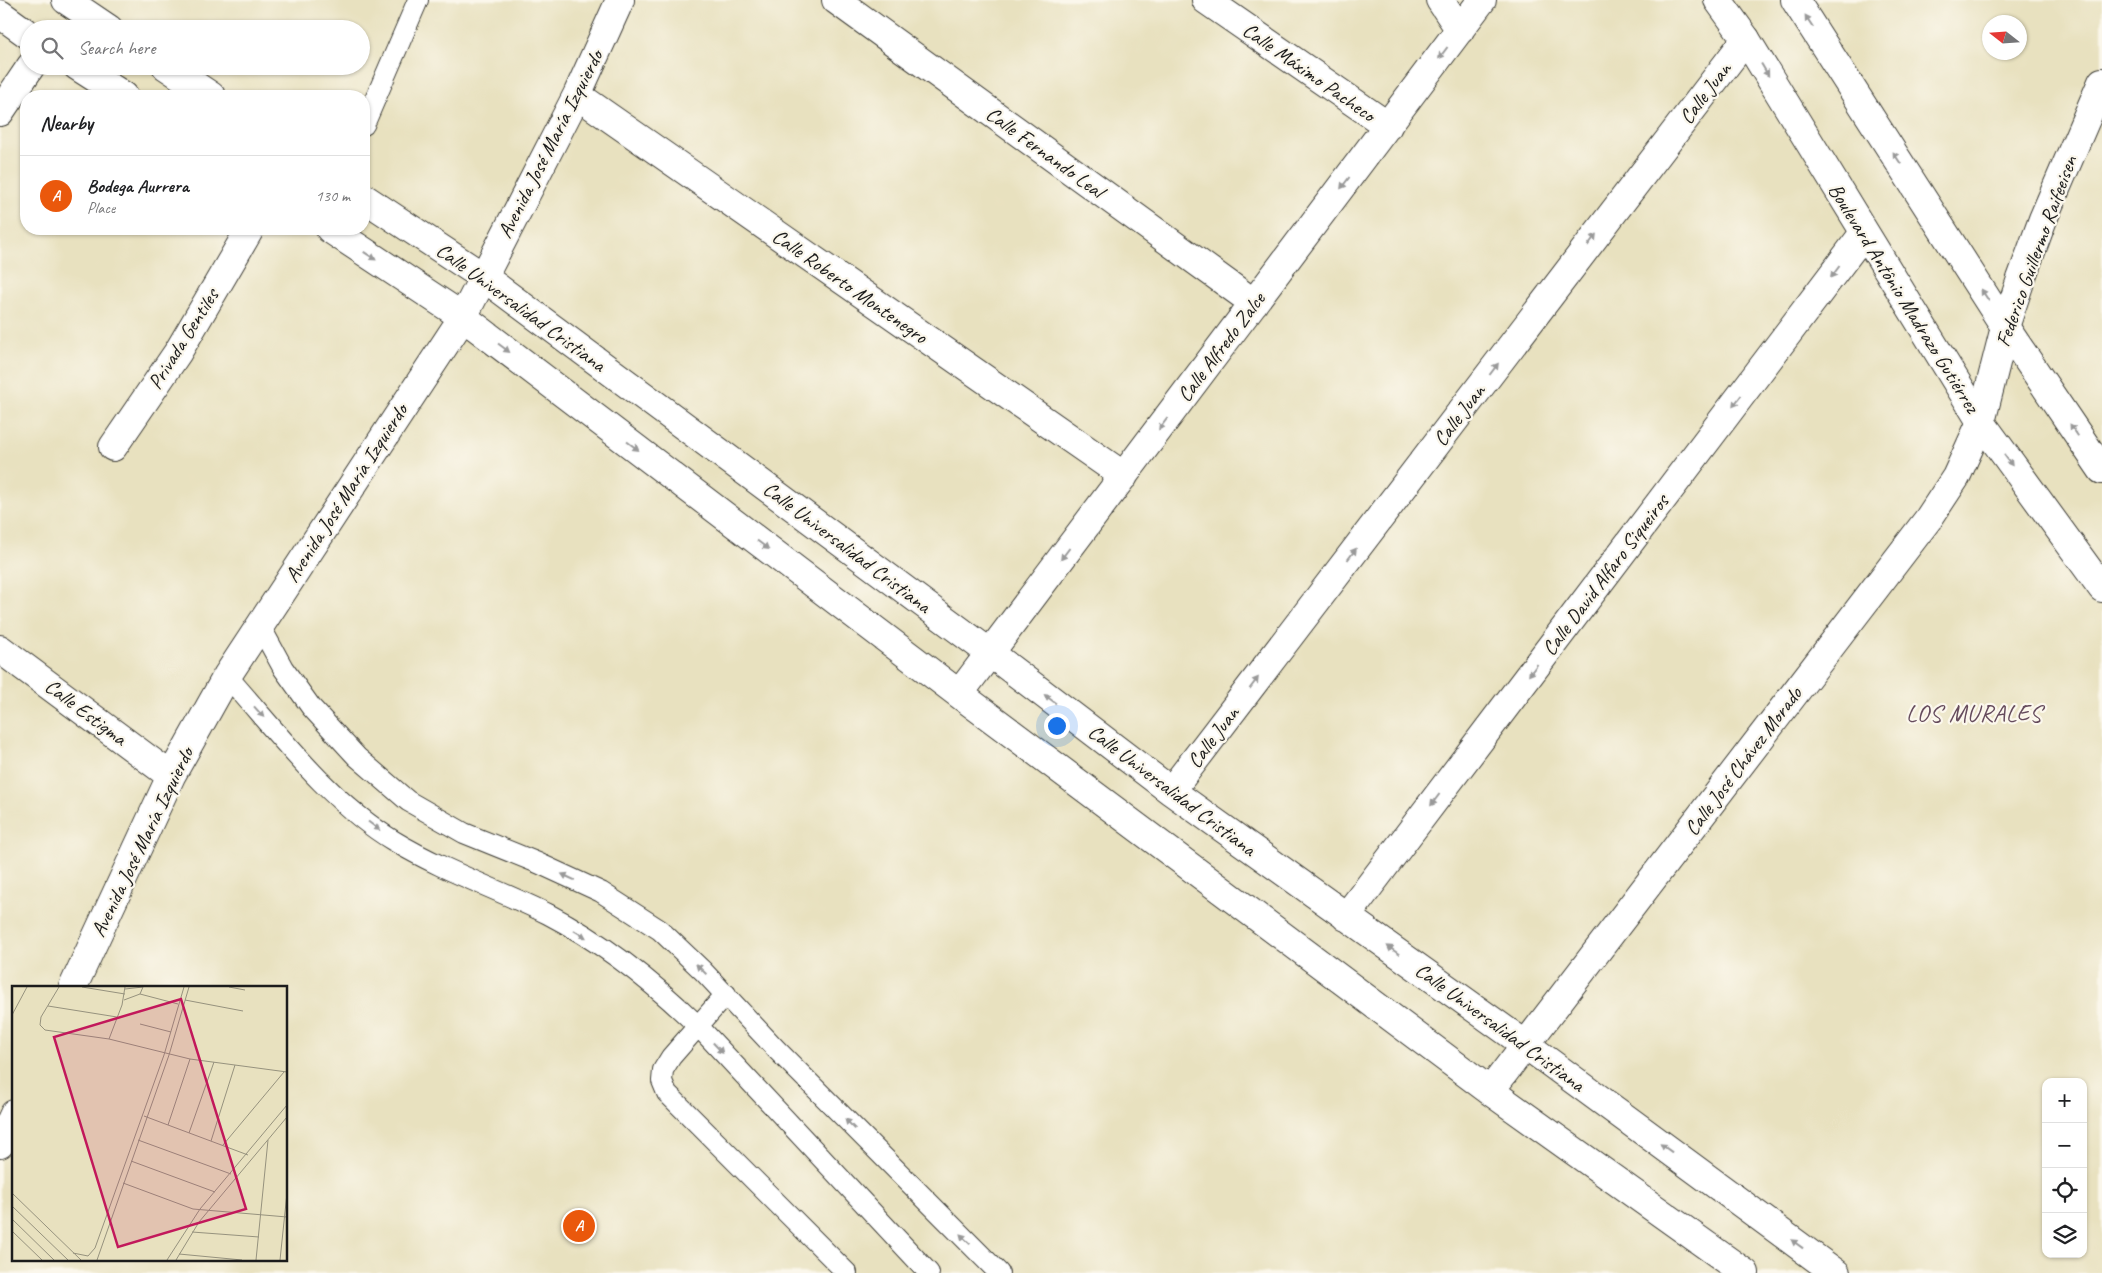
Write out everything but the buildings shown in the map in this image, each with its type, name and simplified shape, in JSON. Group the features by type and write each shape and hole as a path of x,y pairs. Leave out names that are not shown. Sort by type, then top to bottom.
{"street":[{"path":"66,0 96,20"},
{"name":"Avenida José María Izquierdo","path":"73,986 171,776 227,676 260,624 463,317 482,276 577,95 620,0"},
{"name":"Calle Fernando Leal","path":"836,0 1254,304"},
{"name":"Calle Máximo Pacheco","path":"1206,0 1388,126"},
{"path":"1440,0 1460,30"},
{"name":"Calle Alfredo Zalce","path":"959,694 1482,0"},
{"name":"Boulevard Antônio Madrazo Gutiérrez","path":"1718,0 1746,39 1981,422 2102,588"},
{"path":"1795,0 2006,327 2102,470"},
{"path":"0,14 20,28"},
{"name":"Calle Juan","path":"1171,791 1746,39"},
{"path":"0,112 25,75"},
{"path":"90,75 114,90"},
{"path":"180,75 202,90"},
{"name":"Federico Guillermo Raifeeisen","path":"1981,422 2006,327 2043,219 2102,82"},
{"name":"Calle Roberto Montenegro","path":"577,95 1124,476"},
{"name":"Calle Universalidad Cristiana","path":"370,202 482,276 990,653 1171,791 1526,1045 1836,1273"},
{"name":"Calle David Alfaro Siqueiros","path":"1346,917 1864,233"},
{"name":"Privada Gentiles","path":"113,447 178,352 246,235"},
{"name":"Calle Universalidad Cristiana","path":"339,235 463,317 959,694 1490,1091 1745,1273"},
{"name":"Calle José Chávez Morado","path":"1490,1091 1929,518 1956,477 1981,422"},
{"name":"Calle Estigma","path":"0,649 171,776"},
{"path":"0,1144 12,1118"}],"lane":[{"path":"370,111 418,0"},
{"path":"260,624 283,668 311,707 357,757 408,801 464,833 538,863 601,892 660,930 726,994 776,1049 999,1273"},
{"path":"227,676 342,802 393,840 564,924 625,963 667,995 929,1273"},
{"path":"726,994 671,1057 663,1070 662,1081 667,1093 847,1273"}],"place":[{"name":"Bodega Aurrera","path":"579,1226"}],"district":[{"name":"LOS MURALES","path":"1974,713"}]}
